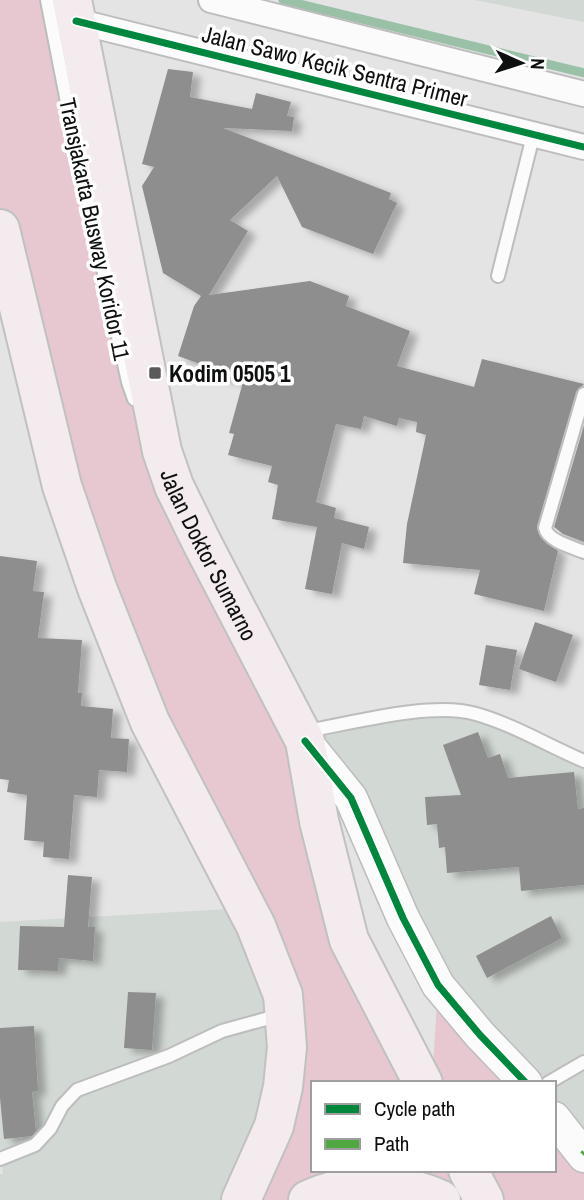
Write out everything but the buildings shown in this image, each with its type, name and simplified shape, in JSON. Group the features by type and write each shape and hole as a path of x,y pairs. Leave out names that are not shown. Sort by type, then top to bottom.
{"main road":[{"name":"Jalan Doktor Sumarno","path":"65,7 148,428 202,543 302,736 318,821 349,940 422,1081"},
{"path":"2,243 62,486 97,588 150,722 257,928 283,995 287,1049 284,1079 274,1126 242,1200"},
{"path":"469,1172 484,1200"},
{"path":"308,1200 351,1188 375,1186 422,1191 441,1200"}],"street":[{"name":"Jalan Sawo Kecik Sentra Primer","path":"211,0 584,93"},
{"name":"Jalan Sawo Kecik Sentra Primer","path":"65,7 533,136 584,147"},
{"path":"302,736 351,797 403,918 438,985 524,1081"},
{"path":"556,1120 583,1154"}],"lane":[{"path":"498,276 533,136"},
{"path":"584,394 545,528 552,538 584,552"},
{"path":"302,736 436,708 460,710 492,719 584,761"},
{"path":"0,1159 35,1145 50,1129 62,1106 77,1090 169,1056 222,1031 286,1013"},
{"path":"551,1081 584,1062"}],"shaded area":[{"path":"0,0 49,0 162,451 319,821 422,1081 311,1081 311,1172 556,1172 556,1120 584,1156 584,1200 241,1200 286,1037 150,722 0,217"},
{"path":"475,0 584,0 584,22"},
{"path":"436,708 483,716 584,761 584,1153 556,1120 556,1081 524,1081 438,985 300,732"},
{"path":"247,908 283,995 241,1200 0,1200 0,1174 3,1174 0,1145 0,922"},
{"path":"438,985 524,1081 432,1081"}],"waterway":[{"path":"283,0 584,73"}],"cycle path":[{"path":"76,21 584,147"},
{"path":"305,741 351,798 403,918 438,985 480,1035 524,1081"}],"place":[{"name":"Kodim 0505 1","path":"155,373"}]}
